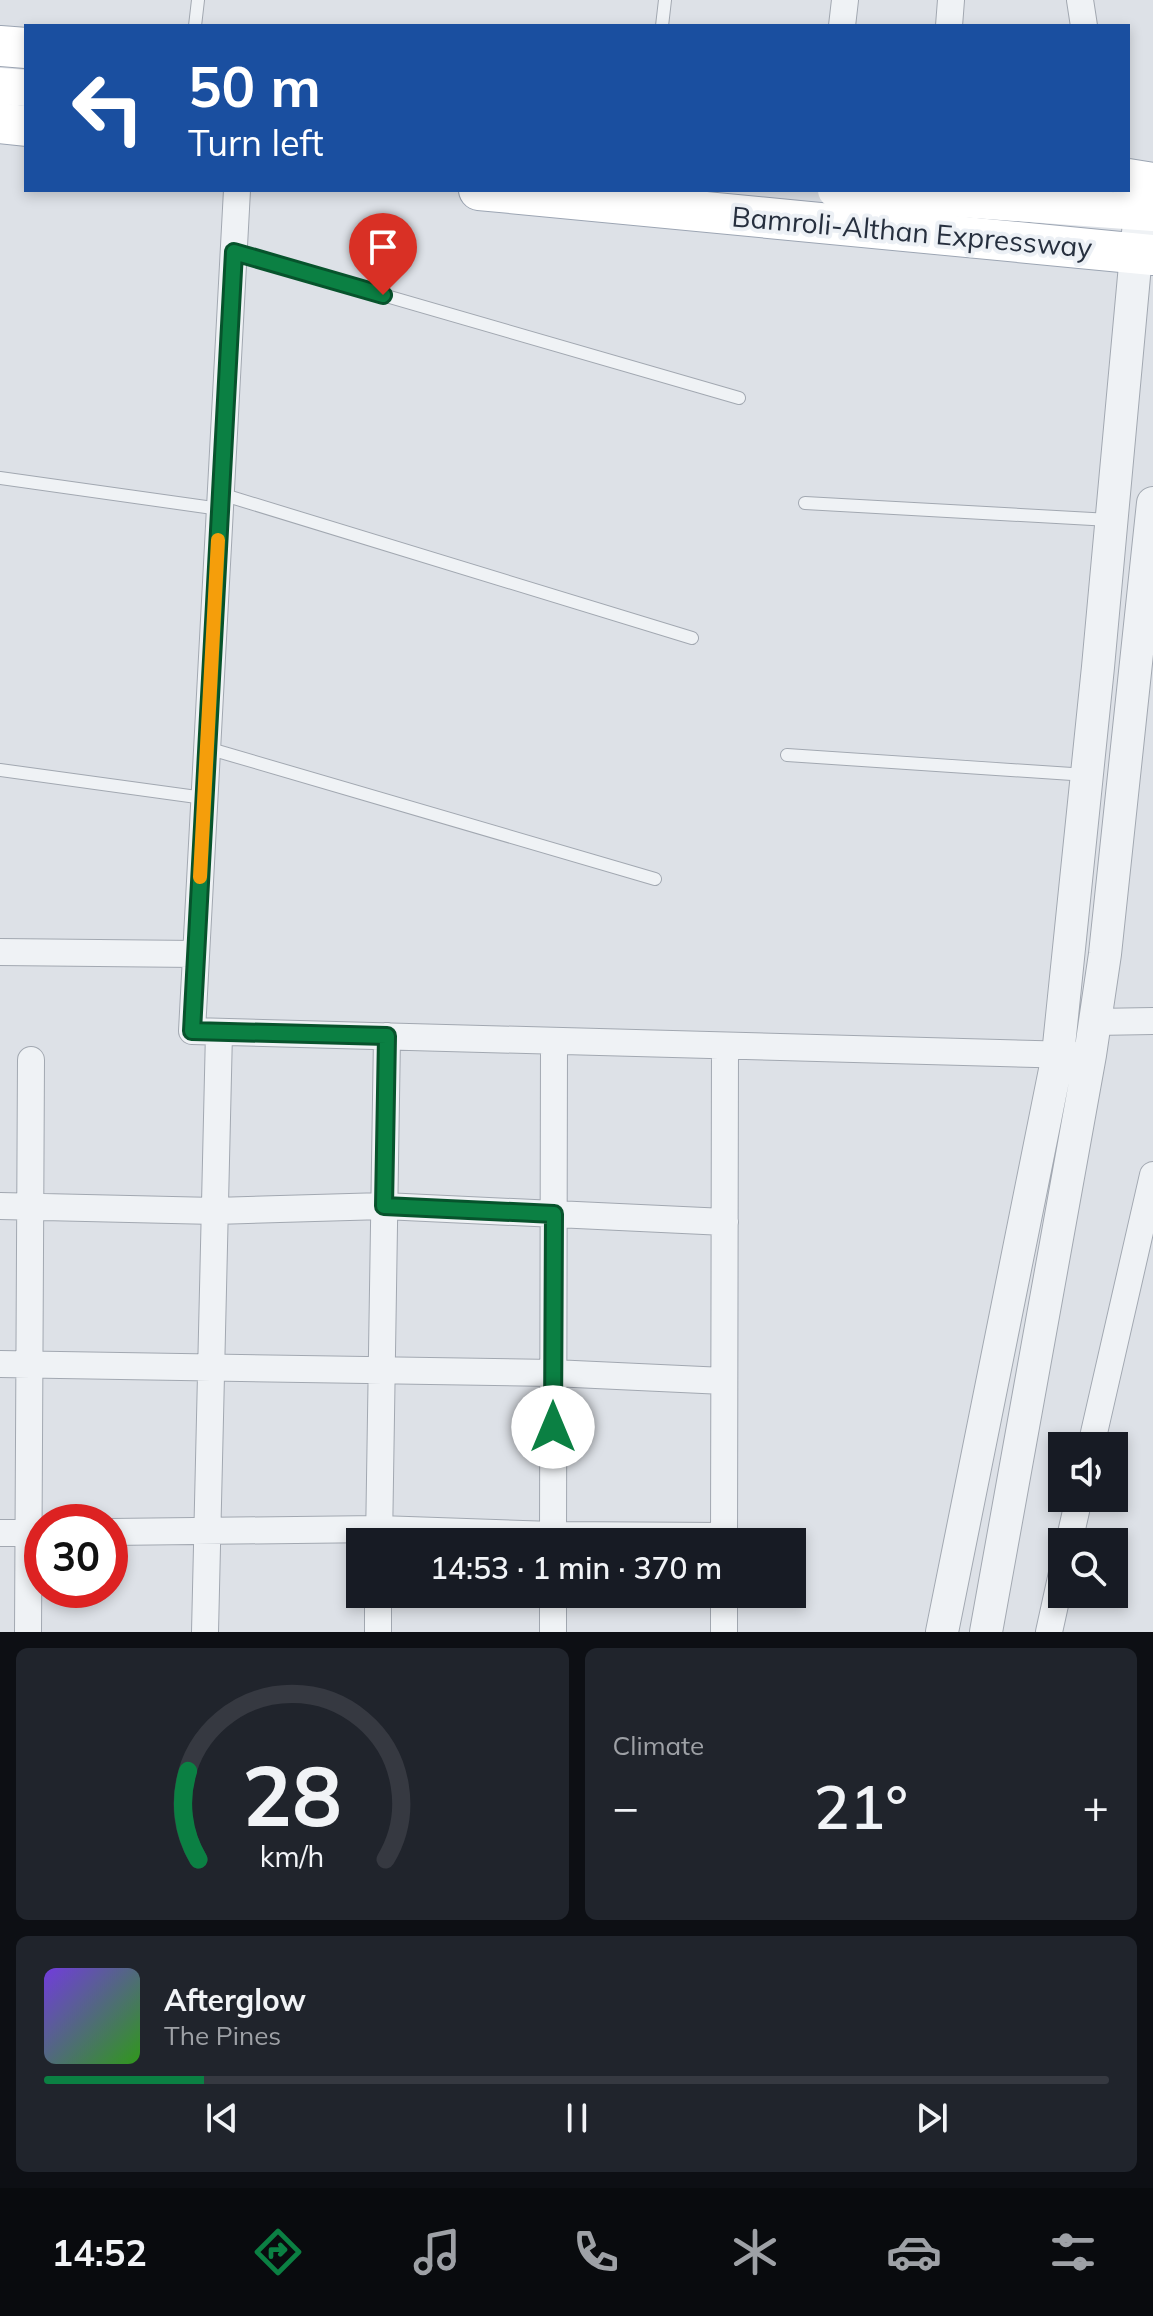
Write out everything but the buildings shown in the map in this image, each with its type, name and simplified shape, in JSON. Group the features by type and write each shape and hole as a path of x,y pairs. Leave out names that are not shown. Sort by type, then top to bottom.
{"main road":[{"path":"0,46 24,48"},
{"path":"0,86 24,88"},
{"path":"0,123 24,126"},
{"name":"Bamroli-Althan Expressway","path":"500,192 1145,254"},
{"name":"Bamroli-Althan Expressway","path":"889,192 1100,200 1143,196"}],"street":[{"path":"842,24 845,0"},
{"path":"949,24 951,0"},
{"path":"1080,0 1084,24"},
{"path":"237,192 192,1031 1090,1055"},
{"path":"942,1632 1058,1055 1111,520 1145,254 1143,196"},
{"path":"986,1632 1095,1022 1153,503"},
{"path":"0,952 196,954"},
{"path":"1095,1022 1153,1021"},
{"path":"205,1632 219,1032"},
{"path":"379,1528 387,1036"},
{"path":"553,1528 554,1041"},
{"path":"724,1528 725,1046"},
{"path":"31,1060 29,1364 34,1504"},
{"path":"1094,1432 1153,1175"},
{"path":"0,1206 215,1211 384,1206 725,1222"},
{"path":"0,1364 553,1373 724,1381"},
{"path":"128,1532 208,1530 346,1534"},
{"path":"0,1533 24,1533"},
{"path":"28,1632 30,1608"},
{"path":"378,1608 378,1632"},
{"path":"553,1608 553,1632"},
{"path":"724,1608 724,1632"},
{"path":"1049,1632 1054,1608"}],"lane":[{"path":"195,24 198,0"},
{"path":"662,24 665,0"},
{"path":"234,252 739,398"},
{"path":"0,478 220,501 692,638"},
{"path":"805,503 1111,520"},
{"path":"207,748 655,879"},
{"path":"787,755 1087,775"},
{"path":"0,770 204,798"}],"slow traffic":[{"path":"200,877 218,540"}],"route":[{"path":"383,295 234,252 192,1031 387,1036 384,1206 554,1214 553,1427"}]}
